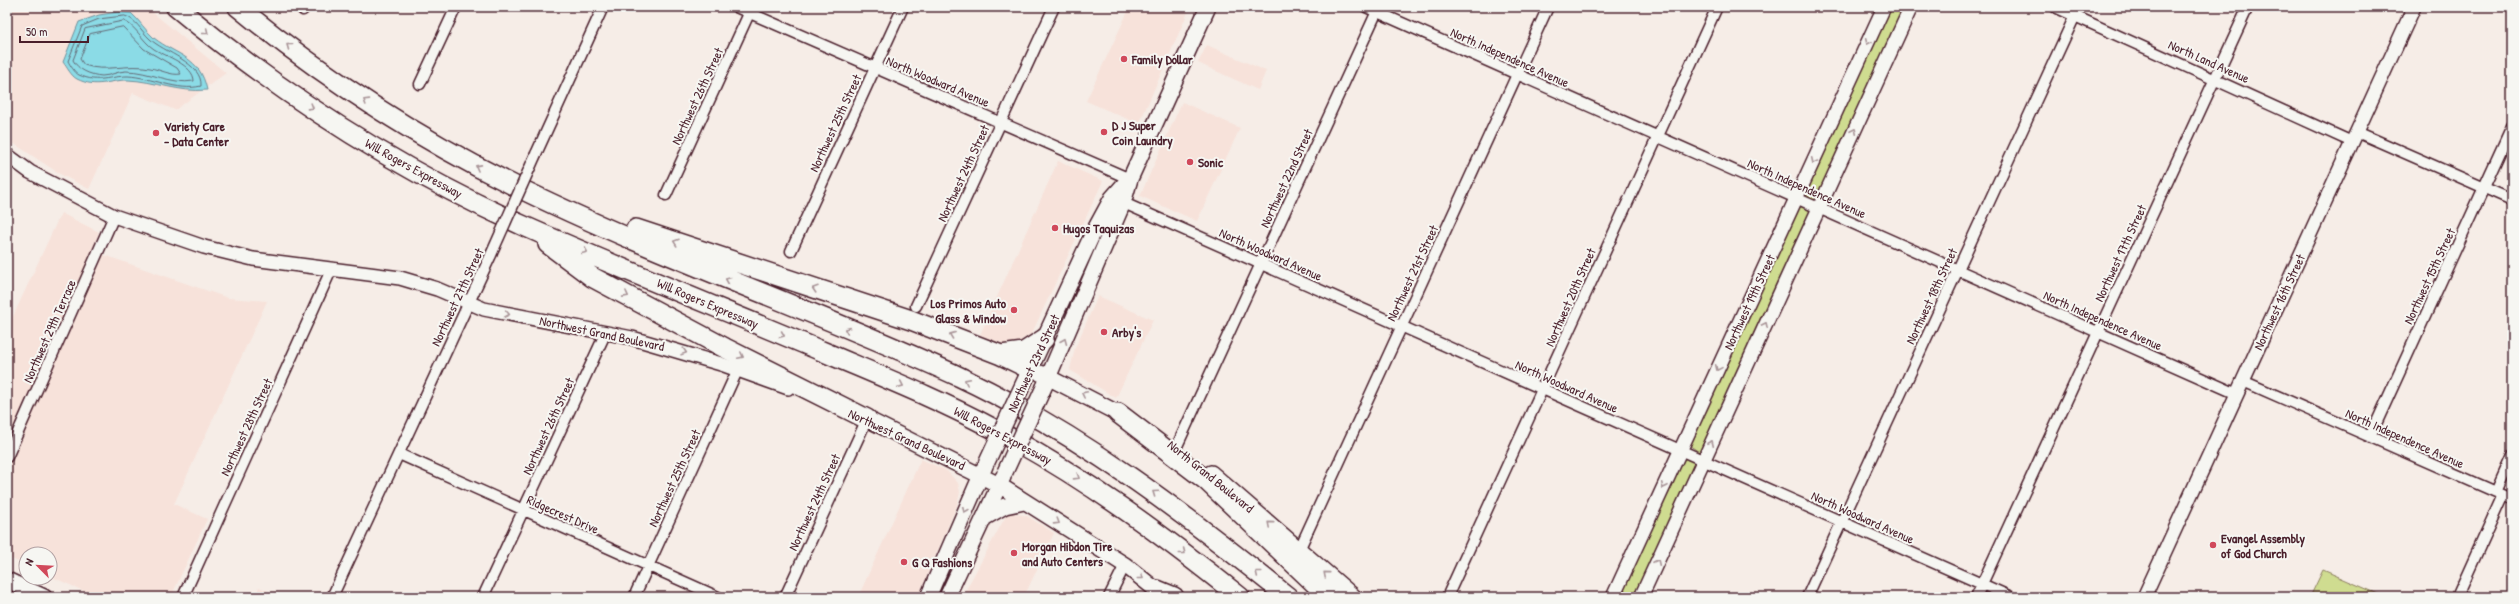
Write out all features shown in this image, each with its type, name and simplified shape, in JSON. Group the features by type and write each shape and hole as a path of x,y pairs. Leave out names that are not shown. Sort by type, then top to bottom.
{"highway":[{"name":"Will Rogers Expressway","path":"176,7 215,39 307,105 436,182 523,225 895,382 990,426 1091,485 1150,526 1240,597"},
{"path":"238,7 360,97 420,135 530,193 642,244 953,374 997,396 1079,442 1134,478 1199,526 1288,597"},
{"path":"530,193 911,320 1001,355 1028,373"},
{"path":"523,225 592,276 725,348 867,419"},
{"path":"1001,355 1024,352 1044,339"},
{"path":"1118,413 1207,481 1329,597"}],"main road":[{"name":"Northwest 23rd Street","path":"928,597 984,468 1093,233 1118,200 1130,179 1208,7"},
{"name":"Northwest 23rd Street","path":"947,597 1046,382 1118,200"},
{"name":"North Grand Boulevard","path":"1028,373 1118,413 1177,446 1354,597"},
{"name":"Northwest Grand Boulevard","path":"867,419 984,468 1002,479 1024,502 1125,565 1165,595"},
{"path":"984,518 1006,506 1024,502"},
{"path":"7,580 36,595"}],"street":[{"path":"420,84 456,7"},
{"name":"Northwest 27th Street","path":"332,597 469,304 603,7"},
{"name":"North Woodward Avenue","path":"736,7 751,10 875,68 1130,179"},
{"name":"Northwest 25th Street","path":"791,251 904,7"},
{"name":"Northwest 24th Street","path":"916,306 1054,7"},
{"name":"North Independence Avenue","path":"1366,7 1378,10 1517,75 1658,136 2237,394"},
{"name":"Northwest 21st Street","path":"1299,550 1548,7"},
{"name":"Northwest 20th Street","path":"1447,597 1717,7"},
{"name":"Northwest 19th Street","path":"1613,597 1884,7"},
{"name":"Northwest 19th Street","path":"1641,597 1911,7"},
{"name":"North Land Avenue","path":"2055,7 2077,11 2216,78 2355,137 2512,200"},
{"name":"Northwest 17th Street","path":"1976,597 2248,7"},
{"name":"Northwest 16th Street","path":"2144,597 2414,7"},
{"name":"Northwest 26th Street","path":"666,195 751,10"},
{"name":"Northwest 22nd Street","path":"1177,446 1378,10"},
{"name":"Northwest 18th Street","path":"1807,597 2077,11"},
{"name":"Northwest 15th Street","path":"2370,436 2512,126"},
{"name":"Northwest Grand Boulevard","path":"7,155 30,172 114,216 165,235 253,259 332,268 400,278 437,288 484,310 606,332 676,350 738,369 867,419"},
{"name":"North Woodward Avenue","path":"1118,200 1260,265 1402,326 1542,390 1681,450 2011,597"},
{"name":"Northwest 29th Terrace","path":"7,457 114,216"},
{"name":"Northwest 28th Street","path":"183,597 332,268"},
{"name":"Northwest 26th Street","path":"483,597 606,332"},
{"name":"Northwest 25th Street","path":"634,597 738,369"},
{"name":"North Independence Avenue","path":"2243,381 2504,495"},
{"name":"Northwest 24th Street","path":"785,597 867,419"},
{"name":"Ridgecrest Drive","path":"399,454 718,597"},
{"path":"2457,597 2504,495 2512,456"},
{"path":"1109,597 1125,565"}],"shaded area":[{"path":"7,7 146,7 226,73 175,110 133,93 89,189 60,174 7,139"},
{"path":"1130,7 1183,7 1189,10 1139,124 1086,101"},
{"path":"1207,45 1266,71 1258,90 1198,63"},
{"name":"Sonic","path":"1182,102 1240,128 1197,221 1140,196"},
{"path":"1058,161 1103,181 1032,333 1011,347 980,335"},
{"path":"61,213 99,232 92,250 228,298 267,301 174,504 207,519 171,597 97,597 58,580 58,546 18,546 18,562 7,557 7,322 10,323"},
{"path":"1098,296 1153,320 1116,398 1070,370 1075,348"},
{"name":"G Q Fashions","path":"921,459 947,471 958,483 960,492 957,505 918,597 858,597"},
{"name":"Morgan Hibdon Tire and Auto Centers","path":"1008,512 1027,516 1054,533 1024,597 962,597"},
{"path":"259,587 281,597 255,597"}],"green space":[{"path":"1890,7 1908,7 1819,198 1814,200 1806,195 1806,191"},
{"path":"1803,206 1811,211 1704,450 1699,452 1689,445 1798,208"},
{"path":"1687,458 1695,462 1697,467 1636,597 1619,597 1682,460"},
{"path":"2323,570 2385,597 2310,597"}],"water":[{"path":"118,12 131,13 154,38 193,63 204,79 207,90 187,90 148,82 128,80 97,84 84,82 75,78 63,62 79,22 99,15"}],"place":[{"name":"Family Dollar","path":"1124,59"},
{"name":"D J Super Coin Laundry","path":"1104,132"},
{"name":"Variety Care - Data Center","path":"156,133"},
{"name":"Sonic","path":"1190,162"},
{"name":"Hugos Taquizas","path":"1055,228"},
{"name":"Los Primos Auto Glass & Window","path":"1014,310"},
{"name":"Arby's","path":"1104,332"},
{"name":"Evangel Assembly of God Church","path":"2213,545"},
{"name":"Morgan Hibdon Tire and Auto Centers","path":"1014,553"},
{"name":"G Q Fashions","path":"904,562"}]}
